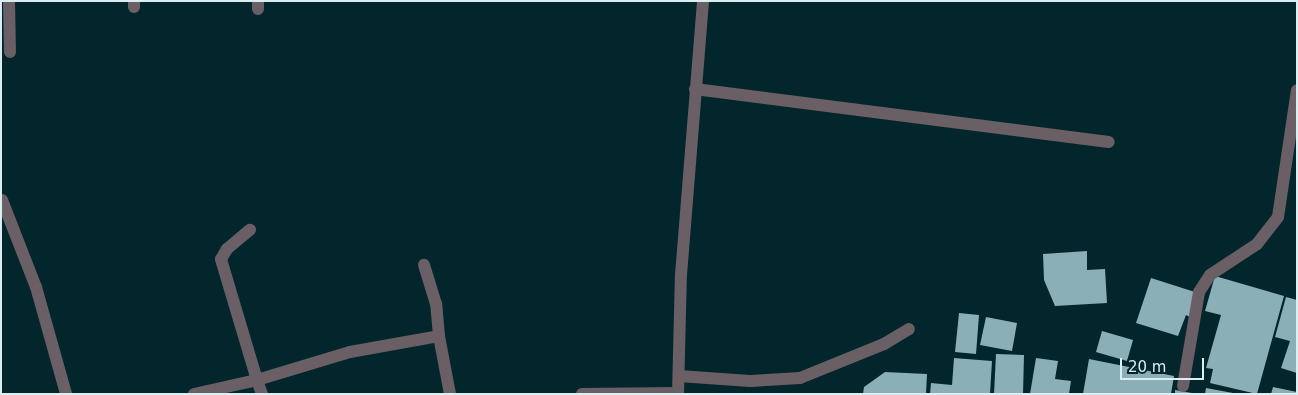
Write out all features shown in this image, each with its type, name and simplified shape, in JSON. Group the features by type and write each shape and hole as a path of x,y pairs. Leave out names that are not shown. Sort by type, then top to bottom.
{"street":[{"path":"9,1 10,52"},
{"path":"582,394 678,394 681,275 703,1"},
{"path":"695,89 1109,142"},
{"path":"1183,386 1199,292 1210,275 1257,244 1278,217 1297,90"},
{"path":"2,200 36,287 66,394"},
{"path":"250,230 227,248 221,259 262,394"},
{"path":"424,265 436,304 439,336 450,394"},
{"path":"679,376 750,381 800,378 884,344 909,329"},
{"path":"194,394 257,380 350,352 439,336"}],"building":[{"path":"1087,251 1087,270 1105,269 1107,303 1055,306 1044,280 1043,254"},
{"path":"1215,276 1284,296 1257,394 1210,383 1213,369 1206,368 1221,315 1205,311"},
{"path":"1151,278 1198,293 1190,317 1186,315 1178,336 1136,323"},
{"path":"1286,297 1297,300 1297,373 1281,368 1290,341 1275,337"},
{"path":"959,313 979,315 976,354 955,352"},
{"path":"986,317 1017,323 1012,351 980,345"},
{"path":"1102,331 1133,340 1127,361 1096,352"},
{"path":"996,354 1024,355 1023,394 994,394"},
{"path":"954,358 992,361 990,394 930,394 931,383 952,385"},
{"path":"1036,358 1058,361 1055,379 1071,381 1069,394 1030,394"},
{"path":"1089,359 1174,376 1171,394 1083,394"},
{"path":"885,372 927,374 926,394 863,394 864,387"},
{"path":"1273,387 1297,392 1297,394 1271,394"},
{"path":"1206,388 1233,393 1233,394 1205,394"},
{"path":"1175,390 1192,393 1192,394 1175,394"}]}
